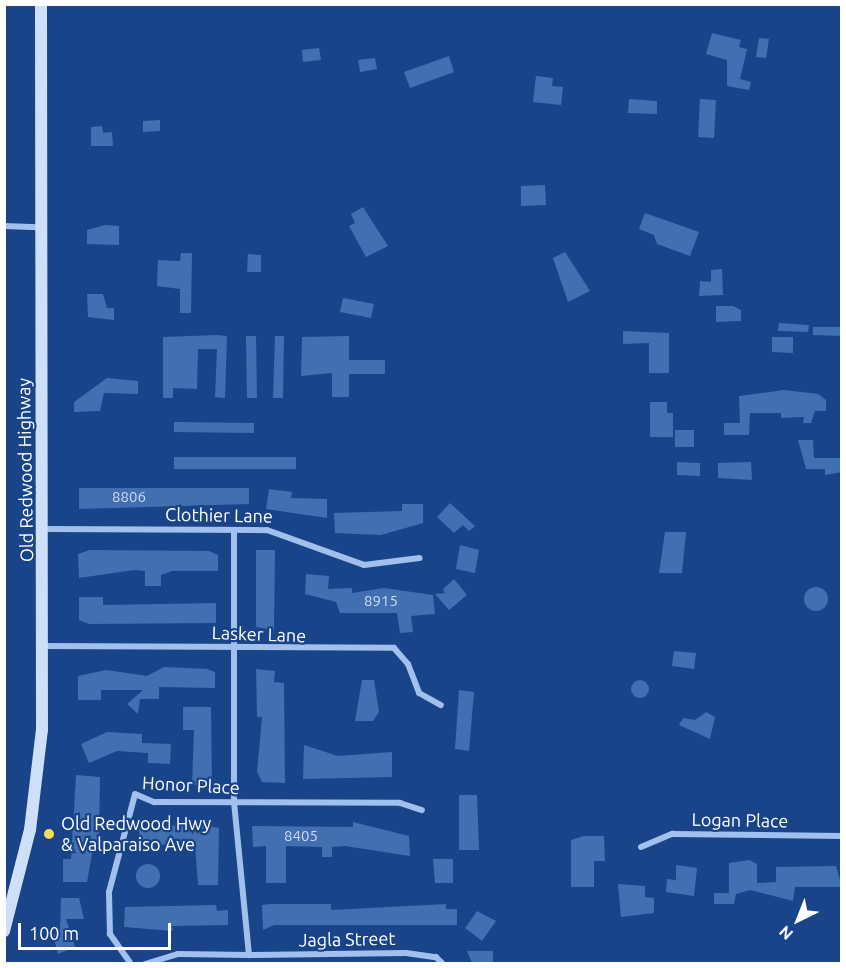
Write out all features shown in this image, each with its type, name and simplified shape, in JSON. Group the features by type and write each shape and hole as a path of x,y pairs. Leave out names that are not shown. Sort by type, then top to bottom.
{"main road":[{"name":"Old Redwood Highway","path":"4,931 30,830 45,646 46,529 38,227 41,4"}],"street":[{"path":"4,226 38,227"},
{"name":"Clothier Lane","path":"46,529 282,531 364,566 420,558"},
{"path":"234,530 234,802 238,879 247,903 249,955"},
{"name":"Lasker Lane","path":"45,646 394,648 408,664 419,693 441,705"},
{"name":"Honor Place","path":"131,963 110,934 109,892 135,794 154,802 400,803 422,810"},
{"name":"Logan Place","path":"641,848 672,834 842,836"},
{"name":"Jagla Street","path":"145,963 178,954 406,953 436,957 444,963"}],"building":[{"path":"712,33 741,40 739,47 747,49 740,79 751,82 749,90 727,86 727,60 706,54"},
{"path":"759,38 769,39 766,58 756,57"},
{"path":"319,48 321,60 303,62 302,50"},
{"path":"449,56 454,72 410,88 404,72"},
{"path":"375,58 377,69 360,72 358,60"},
{"path":"536,76 553,78 552,86 563,87 561,105 533,102"},
{"path":"629,99 657,101 657,114 628,113"},
{"path":"700,99 716,100 714,138 698,137"},
{"path":"160,120 160,131 143,132 143,121"},
{"path":"102,126 103,133 112,132 113,146 91,146 91,127"},
{"path":"545,185 546,205 521,206 521,186"},
{"path":"363,207 388,246 366,257 349,226 355,223 351,214"},
{"path":"645,213 699,232 690,256 657,244 654,235 639,229"},
{"path":"105,225 119,226 119,245 87,244 87,230"},
{"path":"565,252 590,291 568,302 553,258"},
{"path":"181,253 192,253 191,313 180,313 180,289 157,286 158,260 180,261"},
{"path":"248,254 261,255 261,272 247,272"},
{"path":"722,269 723,295 699,296 700,281 711,282 711,270"},
{"path":"87,294 103,294 107,308 114,308 114,320 88,317"},
{"path":"343,298 374,304 371,318 340,312"},
{"path":"716,306 733,306 741,310 741,321 716,322"},
{"path":"779,323 809,325 808,332 778,331"},
{"path":"813,327 842,327 842,336 813,335"},
{"path":"623,331 669,333 669,373 649,373 649,343 623,344"},
{"path":"227,336 225,398 215,397 217,349 198,349 197,389 173,388 173,398 163,398 163,337"},
{"path":"246,336 256,336 257,398 247,398"},
{"path":"275,336 284,336 283,398 273,398"},
{"path":"349,336 349,360 385,360 385,374 349,374 349,397 332,397 332,373 301,376 302,337"},
{"path":"772,337 793,337 793,353 772,352"},
{"path":"107,378 138,381 138,394 104,393 100,411 74,412 74,402"},
{"path":"784,390 818,394 826,400 826,411 815,411 811,423 803,423 804,417 781,418 781,413 750,413 749,435 724,435 724,423 740,423 739,396"},
{"path":"650,402 667,402 667,413 673,413 673,437 650,437"},
{"path":"174,422 254,423 254,433 174,432"},
{"path":"675,430 694,430 694,447 675,447"},
{"path":"798,440 813,440 814,458 842,458 842,472 825,475 825,469 806,469"},
{"path":"174,457 296,457 296,469 174,469"},
{"path":"677,462 700,463 700,476 677,475"},
{"path":"751,462 752,480 718,478 718,463"},
{"path":"79,488 249,488 249,504 79,509"},
{"path":"269,489 292,492 291,498 327,499 327,518 266,509"},
{"path":"450,503 475,526 469,531 463,525 454,533 437,517"},
{"path":"402,504 423,504 423,523 381,535 335,533 334,513 402,511"},
{"path":"665,532 686,532 682,573 659,573"},
{"path":"460,545 479,550 475,573 456,569"},
{"path":"90,550 209,551 218,555 218,571 172,571 161,575 161,586 145,586 145,571 134,570 79,578 78,554"},
{"path":"256,550 275,550 274,630 256,627"},
{"path":"306,574 329,576 328,589 352,588 352,593 384,588 433,595 435,614 411,616 413,632 400,633 397,613 340,613 336,602 305,594"},
{"path":"454,579 467,595 449,610 435,594 445,593 443,589"},
{"path":"816,587 824,591 828,599 824,607 816,611 808,607 804,599 808,591"},
{"path":"79,597 103,597 103,605 216,603 216,623 89,624 79,620"},
{"path":"674,651 696,653 694,669 672,666"},
{"path":"164,667 207,669 215,672 215,688 159,687 159,699 140,699 138,714 127,704 143,690 101,690 101,700 78,700 78,676 106,670 147,676"},
{"path":"256,669 275,671 274,682 284,683 285,783 262,782 257,772 262,717 257,717"},
{"path":"362,680 374,680 379,712 373,721 355,721"},
{"path":"640,680 646,683 649,689 646,695 640,698 634,695 631,689 634,683"},
{"path":"459,690 474,692 469,751 455,749"},
{"path":"183,707 211,707 212,785 192,785 194,730 183,730"},
{"path":"706,712 715,717 710,739 679,725 683,718 695,720"},
{"path":"107,732 142,734 142,743 171,744 170,764 148,763 148,753 117,751 89,763 81,744"},
{"path":"304,745 338,756 392,752 392,777 303,779"},
{"path":"76,775 100,777 99,843 94,843 87,882 63,882 63,859 71,859"},
{"path":"459,795 477,795 479,850 459,850"},
{"path":"353,822 409,836 410,856 345,846 332,847 332,857 322,857 322,847 286,846 286,883 266,883 266,846 253,847 252,826 353,827"},
{"path":"196,824 219,828 218,885 198,885 195,844 140,845 139,828"},
{"path":"584,836 604,836 605,861 594,861 594,887 571,887 571,840"},
{"path":"433,859 453,859 453,883 435,883"},
{"path":"749,860 757,864 757,883 776,882 776,867 836,866 842,887 795,887 793,901 750,890 736,894 734,904 714,904 714,893 729,893 729,863"},
{"path":"148,864 156,868 160,876 156,884 148,888 140,884 136,876 140,868"},
{"path":"676,865 697,868 694,896 666,892 667,879 676,880"},
{"path":"618,884 645,886 645,897 654,898 654,913 621,917"},
{"path":"61,898 79,898 84,919 66,919 75,947 58,954 53,935 60,931"},
{"path":"331,904 331,910 446,904 446,909 457,909 457,925 274,925 263,930 262,905"},
{"path":"216,905 217,911 228,910 228,925 172,926 173,931 124,927 125,907"},
{"path":"477,911 496,921 482,941 465,928"},
{"path":"467,951 493,951 493,963 472,963"}],"place":[{"name":"Old Redwood Hwy & Valparaiso Ave","path":"49,834"}]}
